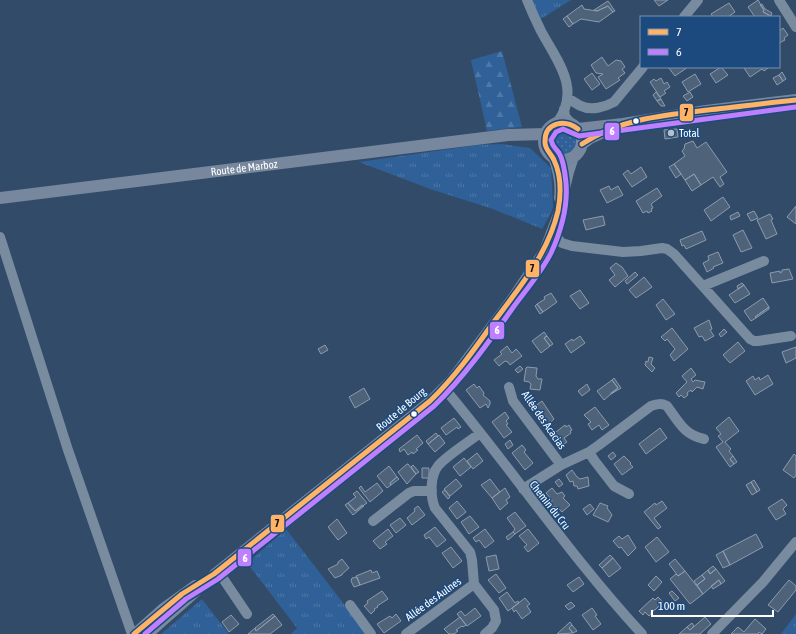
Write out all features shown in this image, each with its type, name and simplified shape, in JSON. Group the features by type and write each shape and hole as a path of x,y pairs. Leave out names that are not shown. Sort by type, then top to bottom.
{"main road":[{"path":"575,127 581,134 582,144 578,154 564,160 553,157 546,150 545,140 552,126 562,122 575,127 623,124 691,112 796,100"},
{"path":"582,144 594,136 623,124"},
{"name":"Route de Marboz","path":"0,198 508,135 545,140"}],"street":[{"path":"527,0 540,30 564,73 567,87 567,98 562,117 557,124"},
{"path":"685,16 698,0"},
{"path":"779,0 796,27"},
{"path":"567,98 585,108 598,108 609,105 614,102 642,68"},
{"path":"564,109 568,120 575,127"},
{"name":"Route de Bourg","path":"553,157 559,183 556,221"},
{"name":"Route de Bourg","path":"149,634 167,616 204,586 216,573 355,462 444,388 532,270 544,251 560,209 574,157"},
{"path":"551,232 562,243 572,246 630,252 668,249 754,342 791,336"},
{"path":"0,238 68,450 133,634"},
{"path":"703,286 764,261"},
{"name":"Allée des Acacias","path":"509,387 513,401 561,465"},
{"name":"Chemin du Cru","path":"444,388 564,543 622,613 642,634"},
{"name":"Allée des Acacias","path":"523,490 561,465 589,452 651,406 657,404 667,406 690,435 704,439"},
{"path":"480,433 437,467 433,478 432,500 435,508 471,556 474,584 494,610 496,621 492,628 485,634"},
{"path":"589,452 614,486 629,494"},
{"path":"373,521 409,493 432,491"},
{"path":"712,634 763,582 796,542"},
{"path":"216,573 247,614"},
{"name":"Route de Bourg","path":"133,634 163,608 216,573"},
{"name":"Allée des Aulnes","path":"406,634 474,584"},
{"path":"350,605 371,634"}],"green space":[{"path":"530,0 571,0 539,20"},
{"path":"502,51 522,127 487,131 471,60"},
{"path":"563,129 572,133 576,142 572,151 563,155 554,151 550,142 554,133"},
{"path":"501,144 530,148 551,168 553,207 542,229 493,209 430,189 359,162 477,145"},
{"path":"286,529 367,634 291,634 297,628 247,563"},
{"path":"202,599 229,634 161,634"},
{"path":"796,614 796,634 781,634"}],"building":[{"path":"654,0 668,0 659,6"},
{"path":"758,0 764,10 763,12 771,16 754,16 748,7"},
{"path":"608,1 615,11 613,12 608,6 597,11 594,10"},
{"path":"729,3 735,12 729,16 712,16 711,14"},
{"path":"762,4 765,9 772,13 771,16 763,12 764,10 760,5"},
{"path":"582,5 584,9 597,11 608,6 613,12 599,22 581,19 573,24 567,16"},
{"path":"567,16 573,24 569,27 563,19"},
{"path":"783,28 788,35 784,38 785,40 780,42 780,30"},
{"path":"602,57 608,66 616,60 621,61 625,67 622,69 625,73 618,78 620,80 606,89 598,77 603,74 596,73 591,65"},
{"path":"669,68 687,68 675,76"},
{"path":"722,68 728,75 716,83 710,74"},
{"path":"744,68 768,68 764,71 762,69 750,77"},
{"path":"782,72 786,79 783,81 779,75"},
{"path":"592,73 600,84 592,90 584,79"},
{"path":"695,74 701,84 688,92 682,82"},
{"path":"779,75 783,81 777,85 773,78"},
{"path":"661,78 664,84 667,82 670,87 664,91 666,93 660,97 650,82 654,79 656,81"},
{"path":"656,92 661,99 657,101 653,95"},
{"path":"690,92 693,97 687,101 683,96"},
{"path":"661,99 665,106 661,106 657,101"},
{"path":"677,129 678,137 665,139 664,130"},
{"path":"693,141 697,148 706,142 727,172 720,177 724,184 720,187 713,177 701,185 694,174 685,180 674,164 685,156 682,151 685,144"},
{"path":"674,164 681,174 676,178 669,167"},
{"path":"641,167 647,177 632,187 623,174 628,170 631,174"},
{"path":"694,174 701,185 692,191 685,180"},
{"path":"609,186 611,190 618,186 623,195 607,203 600,190"},
{"path":"657,188 662,196 651,204 653,208 651,209 652,211 643,213 636,201"},
{"path":"723,197 730,207 711,221 704,210"},
{"path":"796,206 796,224 787,217"},
{"path":"754,211 758,218 751,221 747,214"},
{"path":"738,212 740,216 731,220 730,216"},
{"path":"770,214 777,234 766,239 757,220"},
{"path":"603,216 605,225 586,230 583,220"},
{"path":"743,230 752,248 741,252 733,235"},
{"path":"702,231 706,240 686,249 684,245 682,246 680,240"},
{"path":"718,252 723,263 713,267 714,268 707,272 703,263 709,260 708,256"},
{"path":"616,263 622,267 628,276 615,287 609,280 615,275 610,268"},
{"path":"789,269 793,279 772,283 770,273 780,271 780,273 782,270"},
{"path":"635,272 638,275 627,284 625,281"},
{"path":"644,277 652,287 636,298 629,290"},
{"path":"742,283 744,285 738,289 737,286"},
{"path":"744,285 750,294 735,303 729,295"},
{"path":"580,290 589,303 580,309 570,296"},
{"path":"551,293 557,302 543,312 537,304"},
{"path":"763,298 769,307 751,321 744,311"},
{"path":"663,299 675,314 666,320 656,305"},
{"path":"537,304 543,312 540,314 535,306"},
{"path":"769,307 769,309 756,318 755,317"},
{"path":"709,320 712,329 710,330 714,336 705,341 702,336 699,337 694,328"},
{"path":"672,328 688,349 674,361 670,355 675,349 667,339 665,341 661,337"},
{"path":"724,329 727,332 721,337 719,334"},
{"path":"544,332 547,336 544,338 550,346 541,353 532,341"},
{"path":"547,336 553,344 550,346 544,338"},
{"path":"580,336 585,343 571,353 565,344"},
{"path":"738,342 745,351 730,363 723,355"},
{"path":"325,345 328,350 321,354 318,349"},
{"path":"507,346 512,353 516,349 522,356 510,365 505,361 499,366 494,360 502,354 500,352"},
{"path":"796,347 796,358 786,363 782,352"},
{"path":"649,357 653,358 651,364 655,368 652,372 645,365 646,361 648,362"},
{"path":"520,366 523,369 518,373 515,370"},
{"path":"527,367 537,368 536,376 538,379 542,379 540,390 530,389 531,384 524,381"},
{"path":"691,368 696,375 691,379 693,382 695,380 705,382 703,389 697,387 692,392 691,390 687,393 688,395 684,398 681,395 679,397 676,393 687,382 682,376"},
{"path":"768,375 773,384 755,395 746,381 753,376 755,380 759,377 760,380"},
{"path":"614,378 621,388 611,394 618,388 612,380"},
{"path":"612,380 618,388 604,400 597,391"},
{"path":"474,384 477,388 479,386 484,393 483,395 490,401 488,408 486,404 480,408 466,390"},
{"path":"587,384 590,390 582,396 578,391"},
{"path":"364,388 370,399 355,408 349,397"},
{"path":"542,401 554,419 548,425 534,407"},
{"path":"595,407 609,425 602,430 599,425 592,430 588,424 591,422 584,415"},
{"path":"505,412 509,418 506,421 508,424 506,425 512,432 504,438 492,422"},
{"path":"729,417 739,431 725,442 731,449 729,451 733,456 730,459 734,464 730,467 716,447 723,442 718,436 721,434 716,428"},
{"path":"454,418 461,427 458,429 457,427 446,435 441,428"},
{"path":"565,425 566,427 569,425 572,430 570,431 571,433 564,438 567,442 561,446 552,435"},
{"path":"660,428 667,438 646,454 639,444"},
{"path":"436,433 438,436 428,444 426,441"},
{"path":"417,435 423,443 416,449 418,450 413,454 412,452 408,455 404,449 400,452 399,449"},
{"path":"439,435 445,443 435,452 428,444"},
{"path":"510,440 513,445 508,449 505,444"},
{"path":"522,445 526,450 524,452 533,463 525,470 512,453"},
{"path":"613,452 616,456 611,460 608,456"},
{"path":"477,453 483,461 473,469 467,461"},
{"path":"794,454 796,456 796,475 794,478 783,470"},
{"path":"624,456 633,467 622,475 614,464"},
{"path":"733,456 737,462 734,464 730,459"},
{"path":"464,458 471,467 460,476 453,467"},
{"path":"407,464 416,474 407,484 398,472"},
{"path":"413,465 419,472 416,474 411,467"},
{"path":"389,466 397,477 387,488 377,476"},
{"path":"422,468 429,468 429,478 422,478"},
{"path":"572,470 580,479 588,477 589,486 578,489 577,486 574,486 573,481 570,482 566,475"},
{"path":"397,477 399,479 391,485 390,483"},
{"path":"456,479 462,486 450,496 444,489"},
{"path":"490,479 500,492 492,498 481,485"},
{"path":"559,479 563,484 559,487 555,482"},
{"path":"754,480 760,490 757,492 751,482"},
{"path":"751,482 757,492 752,495 746,485"},
{"path":"377,483 383,491 370,502 359,488 361,486 365,492"},
{"path":"505,488 510,497 506,500 508,503 500,510 492,498"},
{"path":"552,488 557,494 562,492 565,496 563,498 570,505 562,512 557,507 553,507 551,504 552,500 546,493"},
{"path":"445,490 450,497 448,499 442,492"},
{"path":"357,491 367,503 355,511 348,503 356,497 353,494"},
{"path":"782,499 787,505 783,509 786,514 776,520 768,508"},
{"path":"457,501 466,512 457,519 449,508"},
{"path":"662,501 667,508 654,518 661,527 658,529 644,512 655,503 656,505"},
{"path":"348,503 355,511 362,505 364,506 353,515 345,505"},
{"path":"600,503 608,506 607,508 612,515 608,522 593,515"},
{"path":"590,504 594,509 587,515 583,509"},
{"path":"418,506 425,515 412,525 407,518"},
{"path":"515,512 526,526 515,534 513,532 515,529 507,518"},
{"path":"470,516 479,527 469,534 461,522"},
{"path":"400,518 406,525 396,533 390,525"},
{"path":"337,519 347,533 338,540 328,527"},
{"path":"435,527 446,540 437,547 429,537 426,539 424,535"},
{"path":"388,529 393,536 385,542 387,544 380,549 373,541"},
{"path":"485,529 494,541 485,548 479,540 476,542 473,538"},
{"path":"528,529 539,543 528,552 524,547 527,545 519,536"},
{"path":"513,532 515,534 508,540 506,537"},
{"path":"756,534 763,547 730,565 723,551"},
{"path":"628,535 636,548 628,556 621,547 619,548 613,541 619,536 622,539"},
{"path":"657,537 669,552 656,562 645,547"},
{"path":"451,547 462,561 453,568 442,553"},
{"path":"723,551 730,565 723,568 716,555"},
{"path":"496,555 499,569 489,571 486,557"},
{"path":"610,555 613,558 602,568 599,565"},
{"path":"613,558 621,568 609,577 602,568"},
{"path":"342,559 349,568 342,575 335,578 328,569 338,564 338,562"},
{"path":"675,559 685,571 678,576 669,564"},
{"path":"713,566 716,569 710,574 708,570"},
{"path":"716,569 725,581 721,584 719,580 703,594 697,585 705,579 702,575 708,570 710,574"},
{"path":"371,570 372,573 377,571 380,578 360,585 356,576"},
{"path":"685,571 703,594 690,604 670,579 676,574 678,576"},
{"path":"496,574 506,588 499,593 488,580"},
{"path":"702,575 705,579 697,585 694,581"},
{"path":"656,576 662,582 654,591 648,585"},
{"path":"357,577 360,585 354,587 351,581 352,578"},
{"path":"579,577 584,584 573,592 567,585"},
{"path":"719,580 721,584 713,589 711,586"},
{"path":"789,580 796,586 796,590 778,612 768,605"},
{"path":"382,591 388,599 377,606 378,607 374,609 375,610 371,614 364,606 368,603 367,601"},
{"path":"672,591 679,598 675,601 669,593"},
{"path":"507,592 515,603 518,601 519,603 508,611 499,598"},
{"path":"658,597 663,602 649,616 645,612 643,615 639,611 653,598 655,600"},
{"path":"525,598 530,604 527,606 531,612 522,619 516,610 514,612 512,608"},
{"path":"571,602 575,606 569,610 565,606"},
{"path":"475,608 481,616 467,626 457,614 461,611 465,616"},
{"path":"592,608 597,615 595,616 601,624 593,630 582,615"},
{"path":"273,614 275,616 256,631 255,628"},
{"path":"396,614 401,621 384,633 377,624 390,616 392,618"},
{"path":"231,615 239,624 229,632 222,622"},
{"path":"275,616 282,625 270,634 248,634 255,628 256,631"},
{"path":"460,617 466,625 456,630 458,631 454,634 449,634 444,629"},
{"path":"705,617 711,624 700,634 679,634 687,627 690,630"},
{"path":"755,619 766,629 762,634 759,632 758,634 731,634 738,627 744,632"},
{"path":"570,622 572,625 569,628 573,633 557,634"},
{"path":"692,623 694,626 690,630 687,627"},
{"path":"572,625 577,631 573,633 569,628"}],"transit line":[{"name":"7","path":"582,144 611,129 659,116 796,100"},
{"name":"6","path":"145,634 186,599 218,579 434,406 466,372 538,275 551,253 558,236 565,210 566,183 562,160 551,140 556,132 563,129 579,136 796,107"},
{"name":"7","path":"134,634 182,594 214,574 430,401 447,383 532,270 553,227 558,211 560,185 556,166 545,144 548,130 552,126 562,123 578,129"}],"place":[{"name":"Total","path":"671,133"}]}
